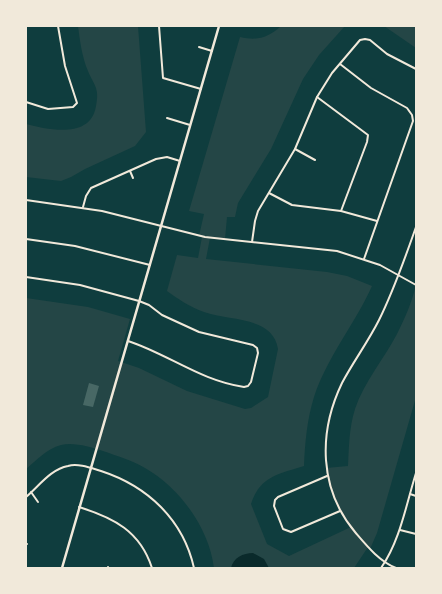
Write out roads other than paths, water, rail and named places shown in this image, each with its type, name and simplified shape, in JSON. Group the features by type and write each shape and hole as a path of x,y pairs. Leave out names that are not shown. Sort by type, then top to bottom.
{"street":[{"path":"26,102 53,109 73,108 77,103 65,66 58,26"},
{"path":"159,26 164,78 201,89"},
{"path":"62,568 219,26"},
{"path":"252,242 255,221 269,193 295,149 317,97 340,64 360,40 365,38 387,54 416,69"},
{"path":"199,47 212,51"},
{"path":"340,64 371,88 407,108 412,115 412,126 364,259"},
{"path":"317,97 368,135 367,142 341,211"},
{"path":"412,115 416,113"},
{"path":"167,118 190,125"},
{"path":"295,149 316,160"},
{"path":"83,207 86,196 92,188 156,159 167,158 180,160"},
{"path":"130,171 133,178"},
{"path":"269,193 292,205 341,211 377,221"},
{"path":"26,200 83,207 205,238 320,248 364,259 398,274 416,285"},
{"path":"396,568 385,562 356,532 340,510 332,495 327,476 328,434 338,395 346,377 379,320 416,227"},
{"path":"26,239 75,246 150,265"},
{"path":"26,277 80,285 140,301 149,305 166,317 199,332 253,345 258,351 248,386 244,387 202,376 128,341"},
{"path":"26,496 54,472 67,466 74,465 111,475 131,483 156,501 167,512 182,534 194,568"},
{"path":"381,568 393,547 416,473"},
{"path":"327,476 278,497 274,500 274,506 283,529 286,532 290,532 340,510"},
{"path":"31,492 38,502"},
{"path":"410,494 416,496"},
{"path":"79,507 105,515 125,528 140,544 152,568"},
{"path":"399,530 416,534"}]}
